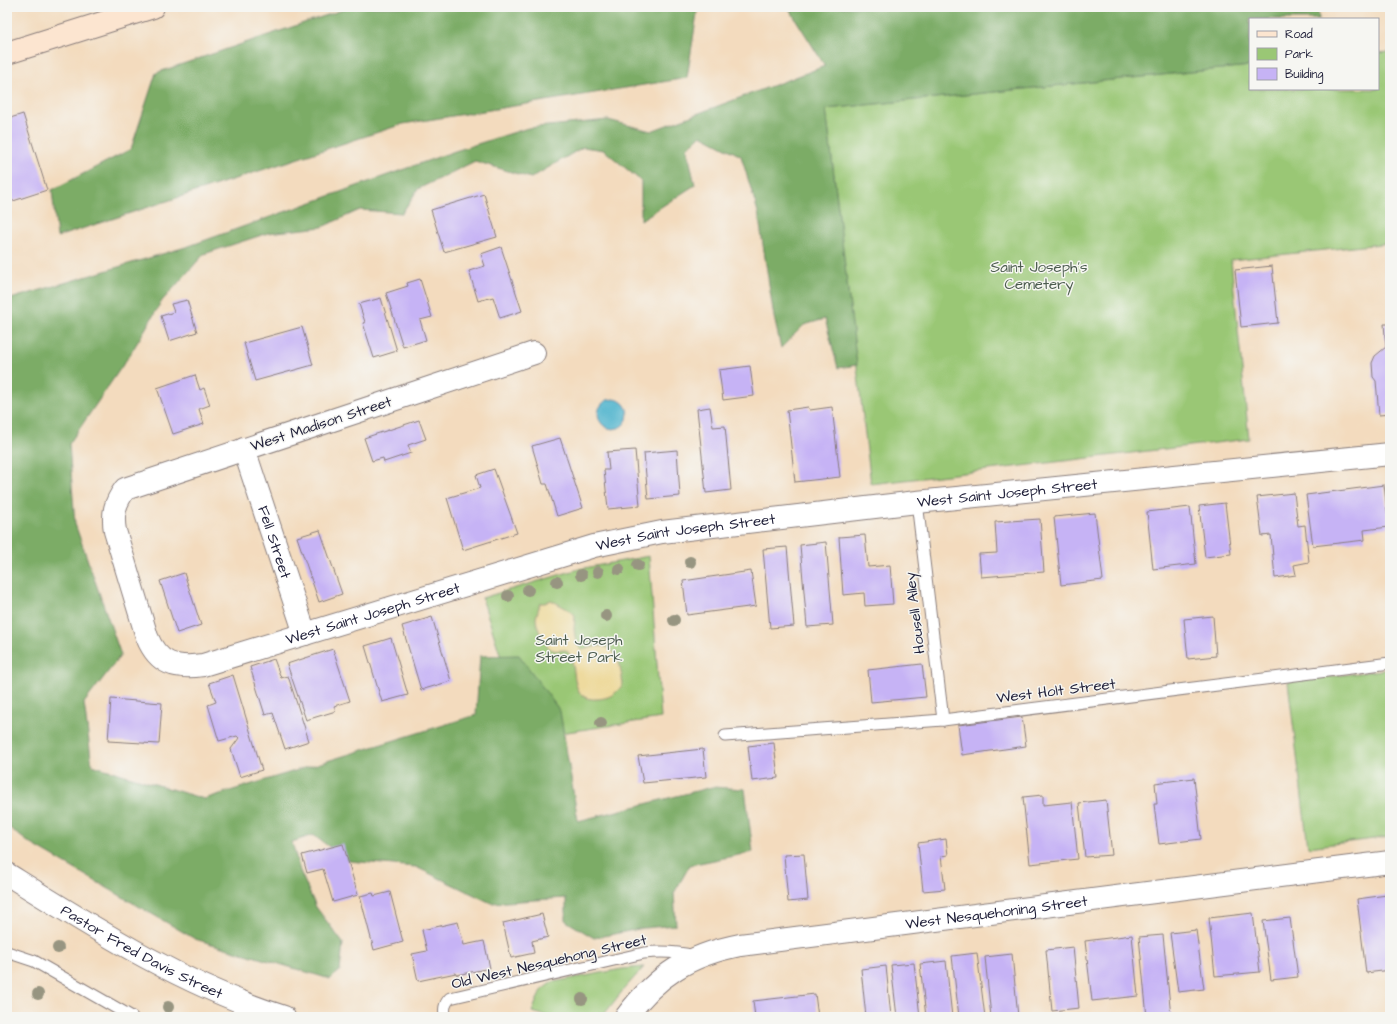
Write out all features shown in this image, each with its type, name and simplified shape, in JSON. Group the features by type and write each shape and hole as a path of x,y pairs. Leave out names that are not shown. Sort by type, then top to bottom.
{"street":[{"path":"7,54 153,7"},
{"name":"West Madison Street","path":"116,505 119,496 130,486 534,353"},
{"name":"Fell Street","path":"244,449 305,634"},
{"name":"West Saint Joseph Street","path":"116,505 114,514 115,531 145,629 154,650 163,660 172,665 181,666 203,665 614,540 690,528 917,502 1390,454"},
{"name":"West Nesquehoning Street","path":"626,1017 640,999 657,982 675,968 722,948 1390,862"},
{"name":"Pastor Fred Davis Street","path":"7,874 94,929 139,954 214,992 244,1004 284,1017"}],"lane":[{"name":"Housell Alley","path":"917,502 943,720"},
{"name":"West Holt Street","path":"725,736 943,720 1390,663"},
{"path":"7,952 34,961 132,1017"},
{"name":"Old West Nesquehong Street","path":"445,1017 444,1008 446,1002 450,998 644,953 668,952 698,957"}],"green space":[{"path":"351,7 698,7 687,78 403,124 57,237 52,190 131,149 156,73"},
{"path":"788,7 1317,7 1319,18 1249,18 1249,66 826,109 857,365 838,368 825,319 804,325 781,348 774,317 758,212 741,156 701,135 687,148 695,185 641,220 641,181 604,150 583,147 531,178 475,161 418,189 402,213 360,210 322,227 268,233 204,254 162,301 131,353 69,444 75,524 121,655 84,703 92,765 204,799 476,715 480,656 519,655 560,711 578,821 712,787 745,789 753,852 690,865 674,893 676,925 644,928 594,938 566,921 566,898 491,903 416,867 349,861 313,835 292,842 300,871 316,907 343,943 340,971 330,979 195,939 28,842 7,826 7,300 189,246 455,151 528,128 608,120 651,131 825,66"},
{"name":"Saint Joseph's Cemetery","path":"1390,52 1390,243 1231,260 1249,439 871,484 826,109 1249,66 1249,90 1379,90 1379,53"},
{"name":"Saint Joseph Street Park","path":"649,556 661,718 527,738 482,598 579,569"},
{"path":"1390,669 1390,837 1308,847 1288,682"},
{"path":"644,967 602,1017 551,1017 532,1012 542,991 553,982 622,969"}],"sand":[{"path":"551,600 575,615 574,629 576,644 582,650 597,646 605,647 615,653 620,665 623,684 612,695 606,698 598,699 588,698 581,694 577,688 573,664 566,650 553,650 544,641 539,632 536,618 540,603 545,603"}],"water":[{"path":"613,399 624,403 628,414 624,425 613,429 602,425 598,414 602,403"}],"building":[{"path":"23,114 47,190 7,203 7,119"},
{"path":"484,194 497,237 444,252 431,210"},
{"path":"501,247 522,311 500,318 493,297 478,301 469,271 485,266 481,254"},
{"path":"1272,266 1278,323 1241,327 1235,270"},
{"path":"420,279 432,317 420,320 426,340 403,347 386,293 408,286 407,283"},
{"path":"381,298 397,351 374,358 363,323 365,322 359,304"},
{"path":"187,300 197,332 169,341 161,316 174,312 171,304"},
{"path":"1384,324 1390,324 1390,414 1379,415 1376,381 1373,377 1372,363 1375,356 1386,347"},
{"path":"302,327 313,365 255,381 244,343"},
{"path":"750,366 754,396 723,400 719,370"},
{"path":"195,375 200,390 204,388 210,405 199,409 204,424 173,434 157,388"},
{"path":"710,407 713,427 725,426 731,490 706,493 697,409"},
{"path":"808,407 810,410 832,407 840,477 795,482 787,410"},
{"path":"419,420 426,439 408,445 411,453 384,462 383,458 372,461 364,438"},
{"path":"560,438 583,508 557,516 547,484 543,484 532,446"},
{"path":"635,450 640,506 608,509 604,470 609,470 607,452"},
{"path":"677,450 680,496 648,499 644,453"},
{"path":"494,469 517,533 463,550 447,498 480,488 476,475"},
{"path":"1384,485 1389,527 1364,530 1365,540 1313,546 1306,495"},
{"path":"1294,493 1298,526 1305,525 1309,562 1294,565 1296,575 1275,578 1271,535 1262,536 1257,497"},
{"path":"1225,503 1231,554 1205,557 1199,506"},
{"path":"1190,507 1196,564 1153,569 1147,512"},
{"path":"1095,513 1103,580 1061,585 1054,517"},
{"path":"1040,519 1044,572 981,577 979,554 997,553 995,522"},
{"path":"320,530 342,594 319,602 297,537"},
{"path":"865,535 868,567 890,565 893,604 865,606 864,593 843,595 839,537"},
{"path":"826,542 833,625 807,627 800,545"},
{"path":"787,547 794,626 770,628 763,549"},
{"path":"751,571 756,606 687,615 683,581"},
{"path":"184,573 201,625 177,633 160,581"},
{"path":"1213,616 1216,656 1188,659 1184,619"},
{"path":"432,617 451,681 421,690 402,626"},
{"path":"391,638 408,695 382,702 365,646"},
{"path":"333,649 350,701 334,706 336,711 306,720 287,664"},
{"path":"274,659 281,678 288,676 309,741 285,749 273,713 265,715 250,667"},
{"path":"922,664 926,697 871,702 868,670"},
{"path":"233,675 262,770 240,777 231,749 239,738 237,736 219,741 208,705 216,702 209,683"},
{"path":"111,699 162,703 159,744 108,741"},
{"path":"1022,717 1026,746 962,755 958,725"},
{"path":"774,743 778,778 752,781 748,746"},
{"path":"703,749 706,777 643,783 638,756"},
{"path":"1194,778 1201,839 1159,844 1154,804 1157,804 1155,783"},
{"path":"1043,795 1043,805 1072,802 1078,859 1030,864 1023,797"},
{"path":"1106,800 1112,855 1085,857 1079,803"},
{"path":"946,839 948,855 941,856 945,889 923,891 918,843"},
{"path":"343,844 358,895 333,902 323,869 307,873 302,855"},
{"path":"804,854 808,900 788,902 784,855"},
{"path":"390,892 403,942 374,950 360,896 373,893 374,896"},
{"path":"1387,895 1390,917 1390,970 1366,973 1357,899"},
{"path":"1253,913 1260,972 1215,976 1209,918"},
{"path":"542,914 548,937 532,941 534,953 511,958 503,923"},
{"path":"1290,918 1298,977 1271,980 1263,921"},
{"path":"458,922 464,945 484,941 490,968 418,981 412,954 427,951 422,930"},
{"path":"1196,930 1204,989 1178,992 1170,933"},
{"path":"1132,935 1138,996 1092,1001 1085,941"},
{"path":"1163,935 1171,1016 1147,1017 1139,937"},
{"path":"1073,947 1079,1008 1052,1011 1046,950"},
{"path":"977,953 985,1017 959,1017 952,956"},
{"path":"1012,954 1018,1017 991,1017 985,957"},
{"path":"946,961 952,1017 926,1017 920,964"},
{"path":"914,963 920,1017 897,1017 891,965"},
{"path":"886,966 891,1017 866,1017 861,969"},
{"path":"815,994 818,1017 755,1017 753,1001"}],"railway":[{"path":"7,9 11,7"}]}
